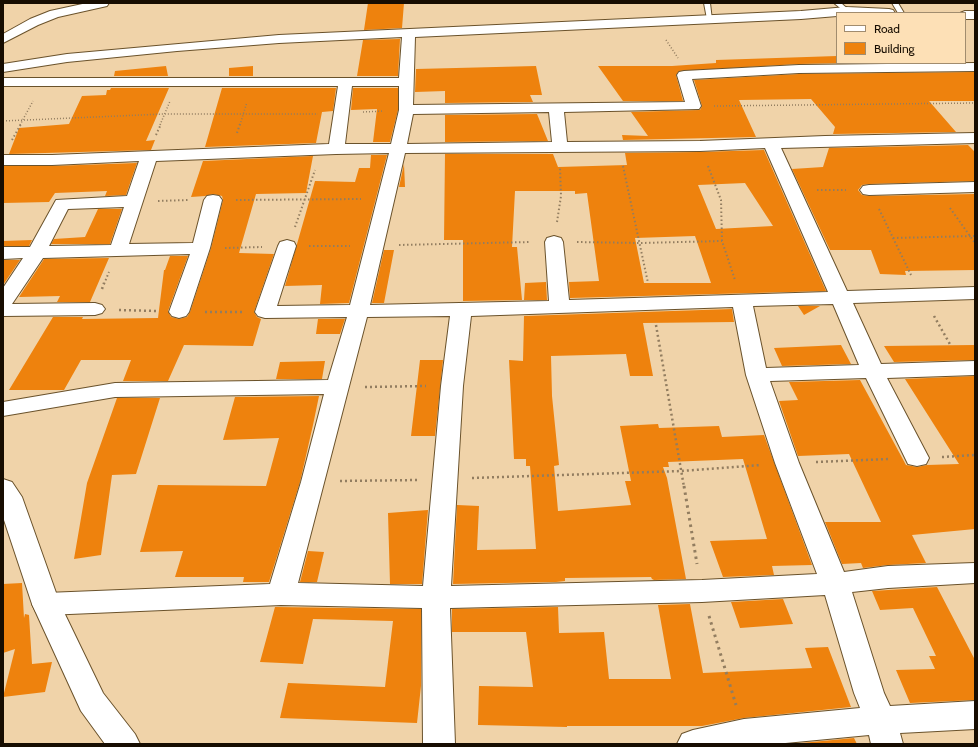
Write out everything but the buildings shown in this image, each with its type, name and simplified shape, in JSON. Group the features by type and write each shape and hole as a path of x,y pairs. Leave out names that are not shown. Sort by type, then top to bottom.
{"street":[{"path":"3,39 34,22 54,14 103,3"},
{"path":"3,68 67,58 280,39 801,15 842,7 881,12"},
{"path":"281,594 359,310 398,148 406,110 409,33"},
{"path":"406,110 694,106 684,75 799,69 975,66"},
{"path":"329,150 342,113 346,81"},
{"path":"3,82 406,82"},
{"path":"556,109 560,146"},
{"path":"6,153 149,156 398,148 700,146 825,141 975,138"},
{"path":"770,144 873,371 917,458"},
{"path":"118,251 149,156"},
{"path":"869,190 975,187"},
{"path":"180,312 201,248 213,200"},
{"path":"3,303 36,252 62,204 134,201"},
{"path":"554,242 559,306"},
{"path":"287,246 265,312 461,310 742,301 839,296 975,293"},
{"path":"3,254 201,248"},
{"path":"742,301 757,375 787,463 835,584 869,693 884,732"},
{"path":"3,310 95,309"},
{"path":"439,744 436,597 452,386 461,310"},
{"path":"757,375 970,368"},
{"path":"3,409 69,396 115,390 250,387 337,388"},
{"path":"5,494 46,604 92,702 124,744"},
{"path":"46,604 281,594 436,597 702,591 835,584 888,577 975,573"},
{"path":"693,744 744,732 884,732 975,715"}],"lane":[{"path":"707,3 710,19"},
{"path":"895,3 900,12"}],"path":[{"path":"655,22 677,57 684,75"},
{"path":"6,153 22,120 44,83"},
{"path":"232,153 241,115 254,83"},
{"path":"694,106 975,103"},
{"path":"3,121 164,114 241,115 406,110"},
{"path":"554,242 561,196 560,146"},
{"path":"619,146 652,304 702,591 744,732"},
{"path":"700,146 721,200 722,240 742,301"},
{"path":"287,246 305,200 329,150"},
{"path":"935,188 975,243"},
{"path":"791,191 869,190 921,294 970,368"},
{"path":"134,201 386,200"},
{"path":"893,238 975,236"},
{"path":"201,248 554,242 640,243 722,240"},
{"path":"95,309 118,251"},
{"path":"337,388 452,386"},
{"path":"313,482 681,471 787,463 975,455"}]}
